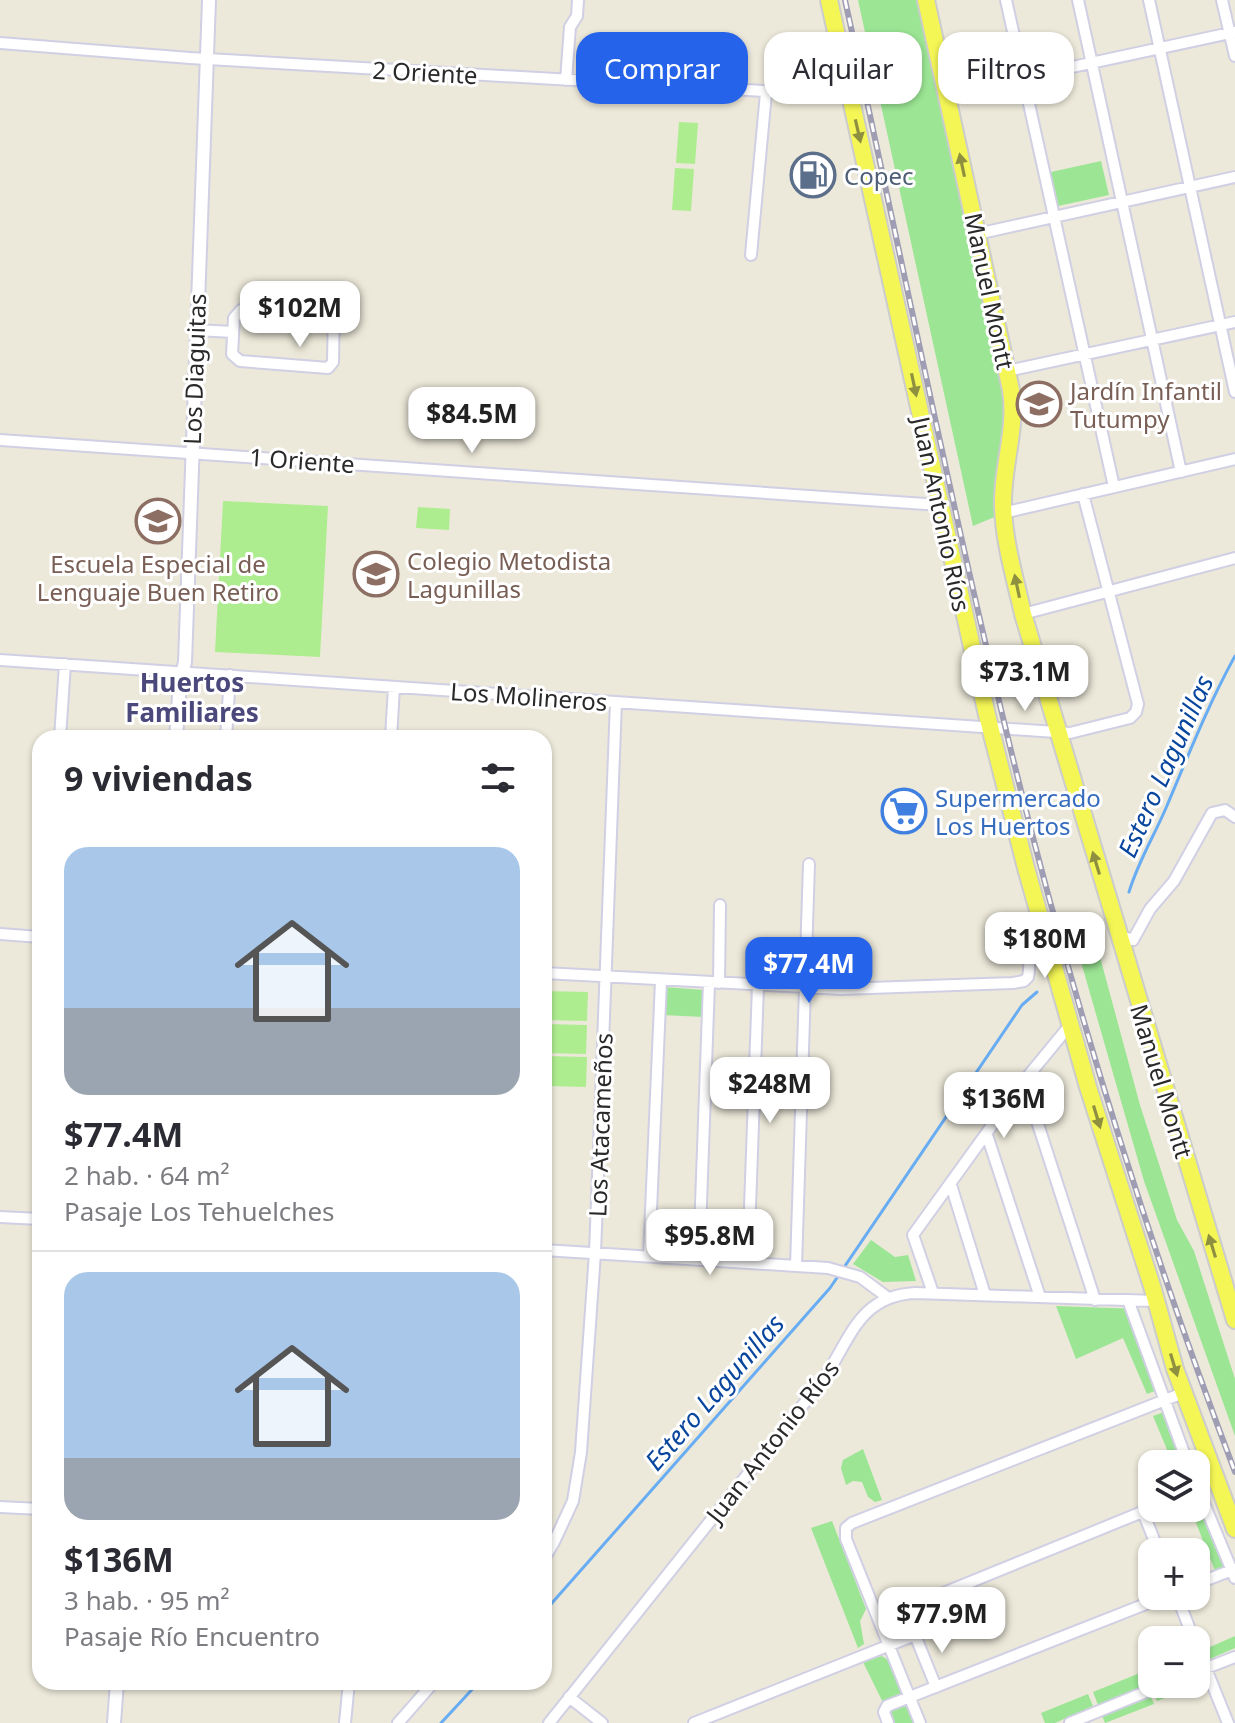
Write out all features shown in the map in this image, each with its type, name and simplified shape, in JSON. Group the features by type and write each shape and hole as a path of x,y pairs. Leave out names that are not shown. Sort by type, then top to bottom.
{"main road":[{"name":"Juan Antonio Ríos","path":"829,0 836,32"},
{"name":"Manuel Montt","path":"926,0 938,54"},
{"name":"Juan Antonio Ríos","path":"852,104 990,727 1042,928 1183,1393 1235,1529"},
{"name":"Manuel Montt","path":"949,104 1013,403 1003,513 1023,614 1235,1320"}],"street":[{"name":"Los Diaguitas","path":"177,730 183,672 209,0"},
{"path":"566,80 570,27 577,16 578,0"},
{"path":"1006,0 1013,32"},
{"path":"1078,0 1181,472"},
{"path":"1149,0 1235,392"},
{"path":"1222,0 1235,56"},
{"path":"1074,67 1232,33"},
{"name":"2 Oriente","path":"0,43 207,59 764,93"},
{"path":"751,255 765,104"},
{"path":"1029,104 1114,487"},
{"path":"977,234 1235,177"},
{"path":"241,310 334,310 333,362 325,368 240,361 232,354 233,332 234,318 241,310"},
{"path":"1007,371 1235,322"},
{"path":"196,330 233,332"},
{"name":"1 Oriente","path":"0,440 940,505"},
{"path":"1003,513 1235,459"},
{"name":"Los Molineros","path":"0,660 1070,733 1130,718 1137,708 1083,494"},
{"path":"1023,614 1235,558"},
{"path":"61,730 65,664"},
{"path":"227,730 230,675"},
{"path":"391,730 394,687"},
{"name":"Los Atacameños","path":"552,1537 573,1501 578,1478 595,1253 616,702"},
{"path":"1118,935 1133,940 1150,909 1169,889 1212,813 1225,810 1235,817"},
{"path":"796,1266 809,864"},
{"path":"699,1259 720,905"},
{"path":"552,974 758,986 876,989 1021,982 1029,974 1032,938 1042,928"},
{"path":"0,934 32,936"},
{"path":"649,1256 661,981"},
{"path":"748,1262 758,986"},
{"path":"933,1293 913,1235 1024,1081 1070,1025"},
{"path":"1024,1081 1095,1300"},
{"path":"987,1135 1040,1297"},
{"path":"951,1185 985,1295"},
{"path":"0,1217 32,1219"},
{"path":"552,1250 828,1268 866,1280 887,1297 905,1293 933,1293 1156,1301"},
{"name":"Juan Antonio Ríos","path":"549,1723 822,1381 857,1322 887,1297"},
{"path":"1128,1300 1183,1450"},
{"path":"920,1723 845,1531 852,1523 1183,1393"},
{"path":"0,1507 32,1509"},
{"path":"936,1687 913,1636 915,1610 924,1601 1138,1514"},
{"path":"1210,1518 1234,1572 1210,1580"},
{"path":"888,1723 885,1707 1138,1607"},
{"path":"694,1723 913,1636"},
{"path":"1210,1667 1235,1657"},
{"path":"1210,1688 1228,1723"},
{"path":"114,1723 116,1690"},
{"path":"345,1723 348,1690"},
{"path":"398,1723 427,1690"},
{"path":"1070,1723 1138,1695"},
{"path":"569,1697 602,1723"}],"green space":[{"path":"858,0 918,0 938,89 938,104 941,104 1008,403 997,516 973,526 881,104 922,104 922,32 865,32"},
{"path":"679,122 698,123 695,164 676,163"},
{"path":"1101,161 1109,195 1049,208 1042,174"},
{"path":"675,168 694,169 691,211 672,210"},
{"path":"223,501 328,506 320,657 215,652"},
{"path":"418,507 450,509 449,530 416,528"},
{"path":"1100,957 1140,1105 1177,1220 1194,1251 1235,1379 1235,1436 1144,1181 1081,962"},
{"path":"664,987 704,990 703,1017 663,1015"},
{"path":"552,991 588,992 587,1021 552,1020"},
{"path":"552,1024 587,1025 586,1054 552,1053"},
{"path":"552,1056 587,1057 586,1087 552,1086"},
{"path":"871,1240 895,1257 908,1255 916,1281 883,1282 853,1264"},
{"path":"1056,1306 1139,1309 1163,1388 1147,1394 1123,1338 1076,1359"},
{"path":"1170,1410 1187,1450 1167,1450 1153,1416"},
{"path":"863,1449 882,1500 875,1502 868,1497 862,1482 853,1481 846,1485 841,1468 843,1460"},
{"path":"1210,1510 1232,1568 1216,1573 1210,1558 1210,1538 1202,1538 1196,1522 1210,1522"},
{"path":"832,1521 866,1609 860,1621 864,1644 858,1648 811,1528"},
{"path":"1235,1636 1235,1648 1210,1659 1210,1647"},
{"path":"882,1656 889,1661 913,1723 893,1723 863,1662"},
{"path":"1138,1674 1138,1688 1098,1705 1093,1692"},
{"path":"1088,1694 1093,1706 1055,1723 1045,1723 1041,1713"},
{"path":"1148,1698 1154,1704 1105,1723 1102,1716"}],"waterway":[{"name":"Estero Lagunillas","path":"1129,892 1207,712 1235,656"},
{"name":"Estero Lagunillas","path":"552,1603 830,1288 1022,1005 1037,992"},
{"name":"Estero Lagunillas","path":"441,1723 472,1690"}],"railway":[{"path":"845,0 963,545 1029,821 1108,1103 1201,1381 1235,1472"}],"place":[{"name":"Copec","path":"813,175"},
{"name":"Jardín Infantil Tutumpy","path":"1039,404"},
{"name":"Escuela Especial de Lenguaje Buen Retiro","path":"158,521"},
{"name":"Colegio Metodista Lagunillas","path":"376,574"},
{"name":"Supermercado Los Huertos","path":"904,811"}],"district":[{"name":"Huertos Familiares","path":"192,697"}]}
